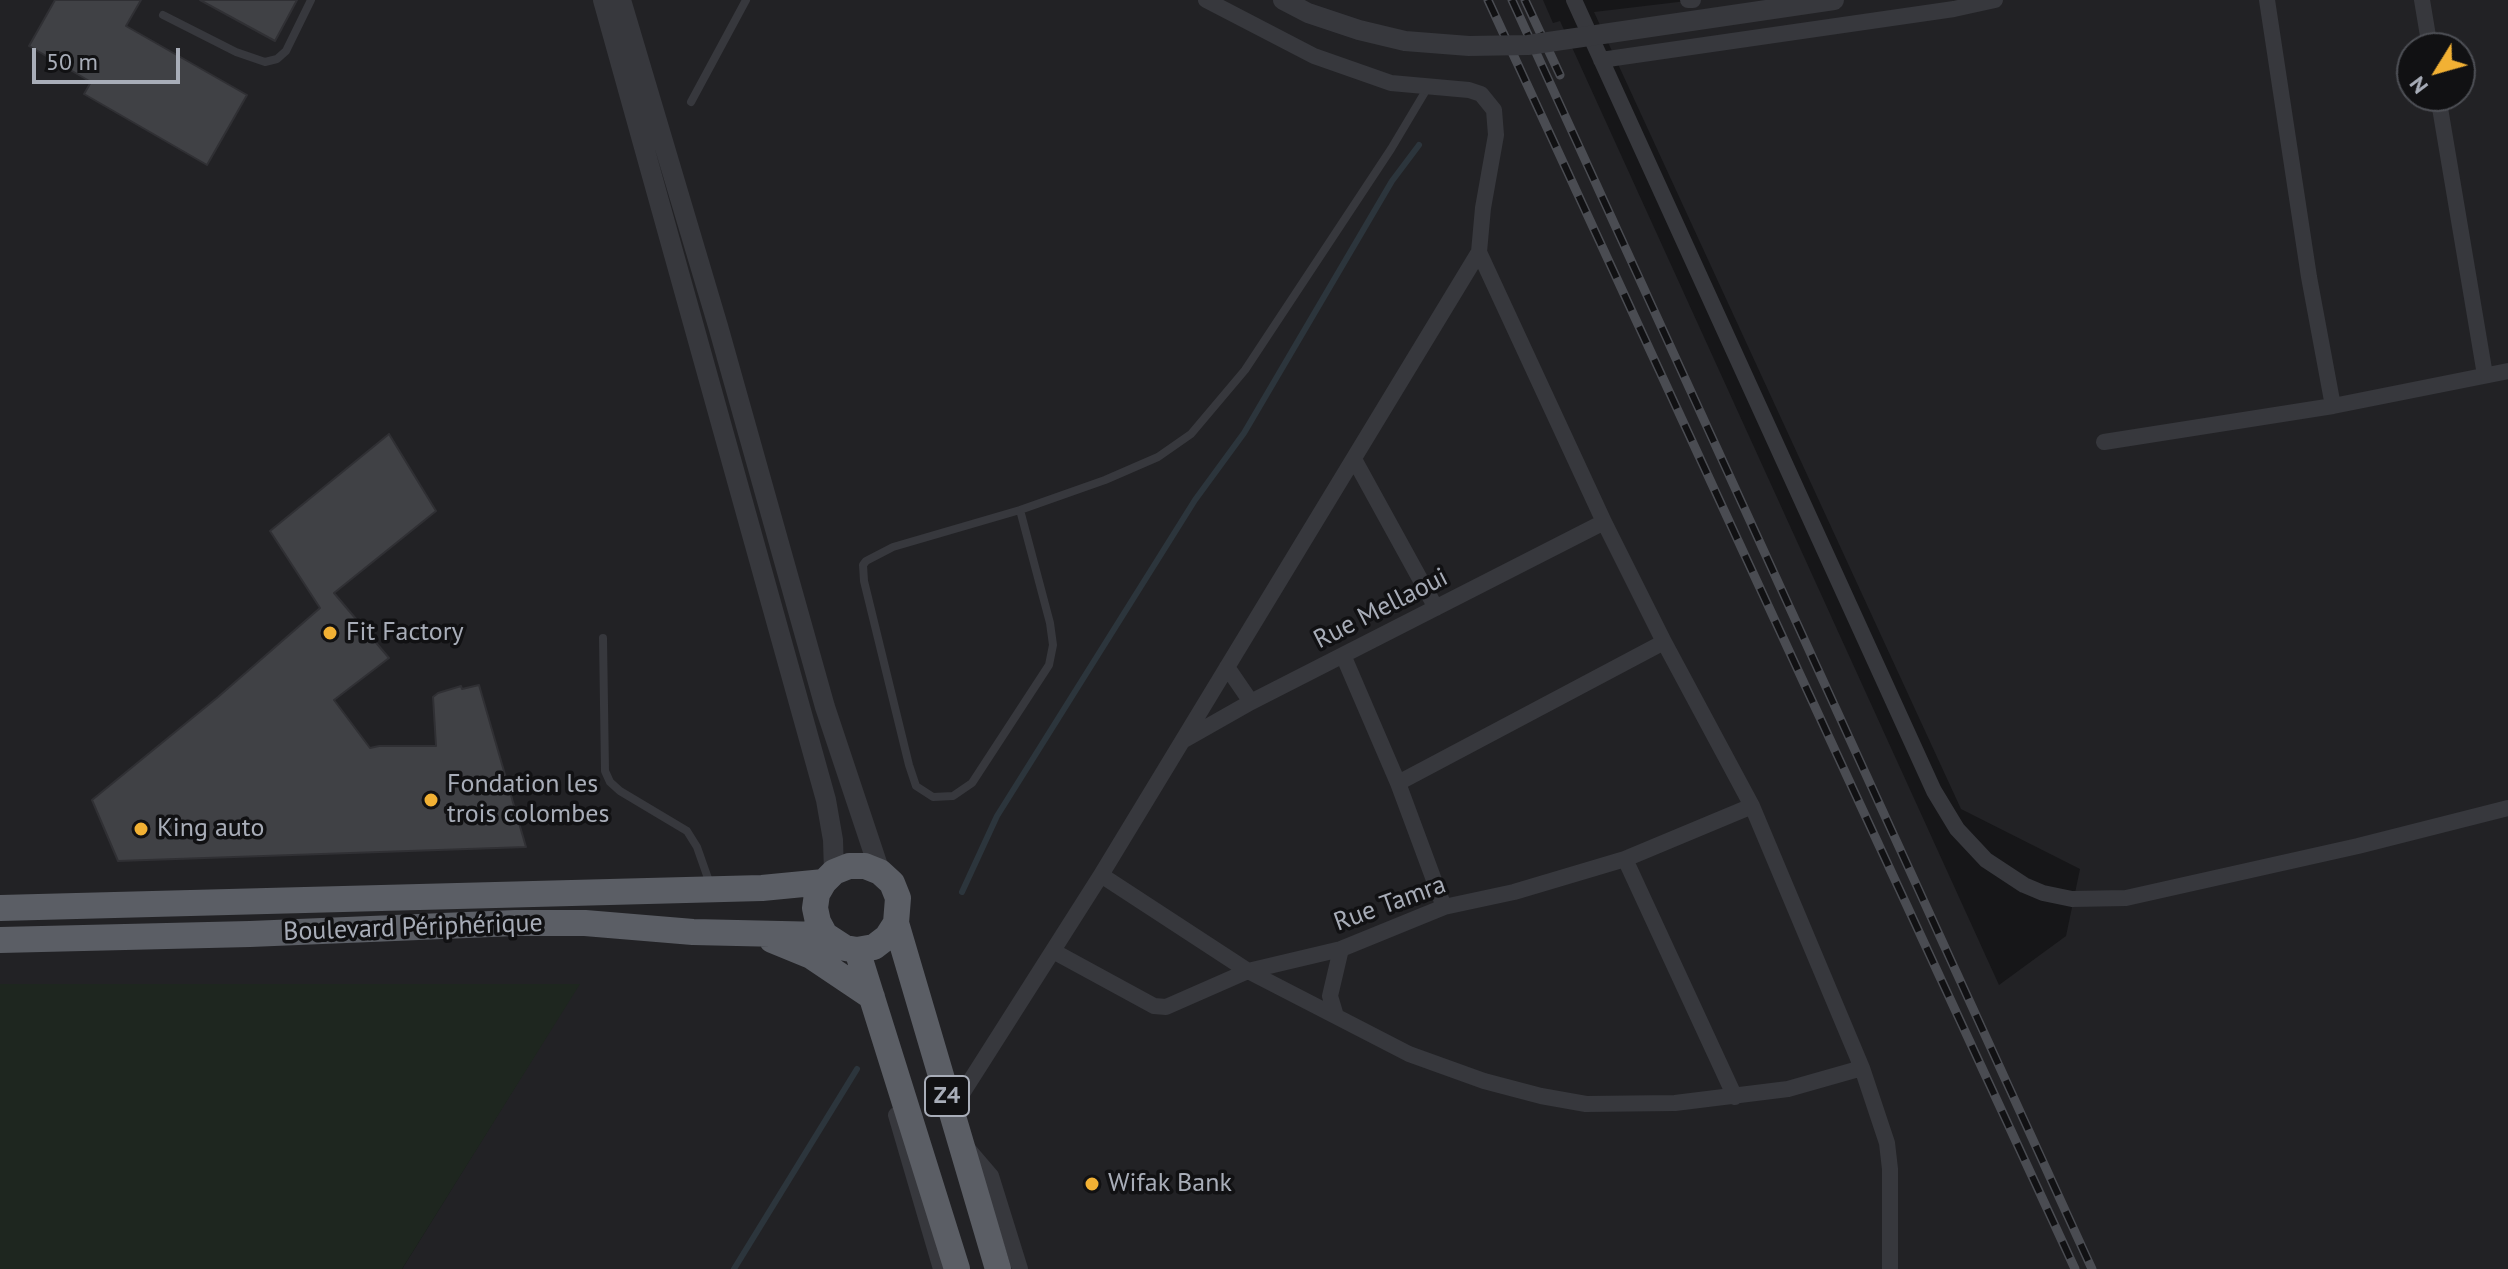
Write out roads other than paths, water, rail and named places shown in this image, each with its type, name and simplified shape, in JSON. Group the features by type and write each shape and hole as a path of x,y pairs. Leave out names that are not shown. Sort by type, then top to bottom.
{"highway":[{"path":"849,866 865,866 880,872 892,883 898,898 896,923 887,937 874,947 857,950 845,948 825,935 818,922 815,908 817,894 829,877 849,866"},
{"name":"Boulevard Périphérique","path":"0,908 711,889 829,877"},
{"name":"Boulevard Périphérique","path":"0,940 529,923 825,935"},
{"name":"Z4","path":"896,923 998,1269"},
{"path":"753,934 811,956 872,997"},
{"name":"Z4","path":"857,950 957,1269"}],"street":[{"path":"603,0 826,800 833,840 829,877"},
{"path":"621,0 718,326 825,707 880,872"},
{"path":"1206,0 1314,56 1391,83 1469,90 1481,94 1494,110 1496,135 1479,232 1479,252 1604,522 1752,806 1862,1068 1887,1143 1890,1269"},
{"path":"1283,0 1308,13 1359,30 1405,41 1469,46 1528,45 1834,0"},
{"path":"1601,60 1954,9 1995,0"},
{"path":"2267,0 2309,277 2333,406"},
{"path":"2422,0 2427,32"},
{"path":"1581,4 1601,60 1934,791 1957,829 1986,860 2024,885 2043,893 2084,900 2126,898 2358,846 2508,808"},
{"path":"2441,112 2485,375"},
{"path":"951,1111 1101,875 1479,252"},
{"path":"2104,442 2333,406 2508,371"},
{"path":"1354,459 1436,608"},
{"name":"Rue Mellaoui","path":"1182,741 1251,702 1604,522"},
{"path":"1398,783 1664,642"},
{"path":"1343,655 1398,783 1444,907"},
{"path":"1227,667 1251,702"},
{"name":"Rue Tamra","path":"1053,951 1154,1006 1166,1007 1248,971 1341,949 1444,907 1514,892 1625,859 1752,806"},
{"path":"1625,859 1735,1097"},
{"path":"1101,875 1248,971 1409,1054 1484,1081 1541,1096 1586,1104 1634,1105 1735,1097 1788,1089 1862,1068"},
{"path":"1336,1016 1330,996 1341,949"},
{"path":"885,1032 878,1038 878,1054 941,1269"},
{"path":"959,1139 991,1176 1020,1269"}],"lane":[{"path":"163,15 236,52 265,62 277,59 286,51 311,0"},
{"path":"691,102 746,0"},
{"path":"1020,510 1050,623 1053,645 1049,665 985,768 972,783 953,796 933,797 923,792 913,779 864,581 863,565 871,557 893,547 1020,510 1105,480 1158,457 1191,434 1245,370 1391,149 1428,87"},
{"path":"603,638 605,771 610,782 620,791 687,831 697,847 711,889"}],"waterway":[{"path":"962,892 997,816 1195,500 1244,433 1392,181 1419,145"},
{"path":"734,1269 857,1069"}],"railway":[{"path":"1488,0 2075,1269"},
{"path":"1512,0 2092,1269"},
{"path":"1525,0 1560,75"}],"place":[{"name":"Fit Factory","path":"330,633"},
{"name":"Fondation les trois colombes","path":"431,800"},
{"name":"King auto","path":"141,829"},
{"name":"Wifak Bank","path":"1092,1184"}]}
